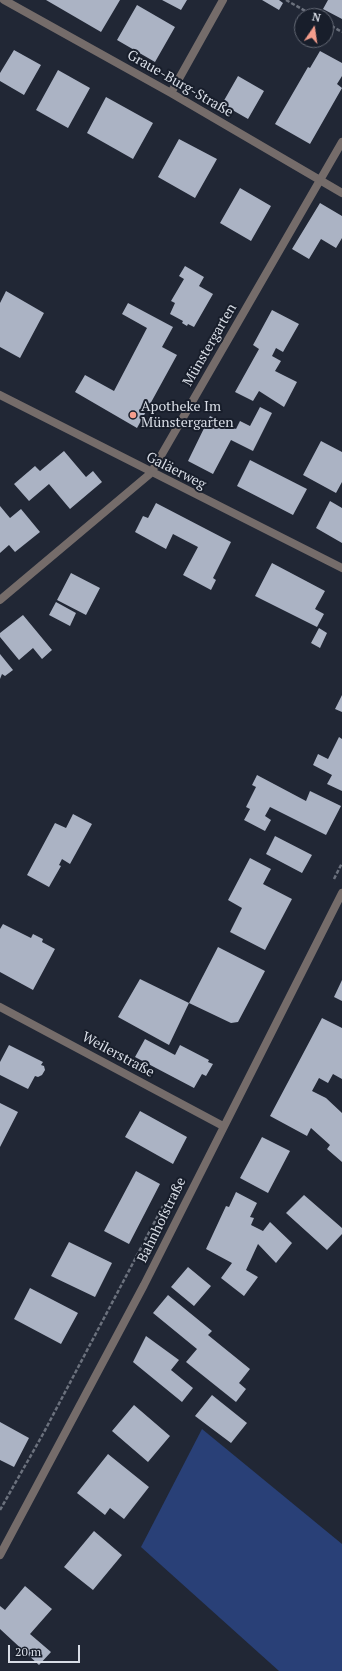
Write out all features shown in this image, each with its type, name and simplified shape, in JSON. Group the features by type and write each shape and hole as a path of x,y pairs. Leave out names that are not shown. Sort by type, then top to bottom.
{"street":[{"name":"Graue-Burg-Straße","path":"4,0 171,92 342,194"},
{"path":"171,92 223,0"},
{"name":"Münstergarten","path":"0,600 151,473 342,142"},
{"name":"Galäerweg","path":"0,394 151,473 342,568"},
{"name":"Bahnhofstraße","path":"0,1555 144,1285 342,893"},
{"name":"Weilerstraße","path":"0,1007 223,1126"}],"path":[{"path":"286,0 300,8"},
{"path":"331,884 342,863"},
{"path":"0,1510 44,1434 165,1203"}],"shaded area":[{"path":"202,1429 342,1544 342,1671 279,1671 141,1547"}],"building":[{"path":"46,0 120,0 101,32"},
{"path":"162,0 187,0 181,10"},
{"path":"262,0 279,0 283,3 279,10"},
{"path":"328,0 342,0 342,19 334,15 334,8 324,8"},
{"path":"137,5 175,27 155,62 117,40"},
{"path":"14,50 41,65 24,95 0,81 0,73"},
{"path":"320,51 342,63 342,76 337,84 342,88 310,144 275,124 308,67 310,68"},
{"path":"58,70 90,88 68,128 36,110"},
{"path":"238,76 264,91 248,119 222,104"},
{"path":"106,97 153,123 133,159 87,133"},
{"path":"179,139 217,159 195,198 158,177"},
{"path":"240,188 271,206 251,241 220,223"},
{"path":"320,203 342,216 342,238 336,248 321,239 309,259 292,249"},
{"path":"185,266 204,277 199,286 213,294 194,327 188,324 187,326 182,323 183,321 170,314 175,303 171,301 184,279 179,276"},
{"path":"6,291 44,313 20,358 0,347 0,303"},
{"path":"128,303 173,327 162,347 177,355 137,428 75,392 85,375 114,391 147,328 122,314"},
{"path":"272,310 299,324 283,352 276,348 272,356 281,361 275,371 297,382 284,407 259,391 253,401 235,392 259,349 253,345"},
{"path":"260,407 272,413 253,451 231,440 213,474 188,461 210,416 236,429 240,421 250,426"},
{"path":"321,441 342,452 342,482 336,493 303,475"},
{"path":"64,451 86,477 93,471 102,482 70,509 49,484 29,501 14,484 35,466 40,471"},
{"path":"250,460 307,489 293,515 237,486"},
{"path":"330,501 342,508 342,543 316,528"},
{"path":"156,503 231,542 213,578 216,580 211,590 183,575 198,547 173,534 166,549 135,532 143,516 148,518"},
{"path":"0,506 10,518 21,509 40,532 15,552 9,545 0,553"},
{"path":"272,563 325,591 315,609 324,614 317,627 255,596"},
{"path":"71,573 100,588 86,615 57,600"},
{"path":"56,602 76,613 70,626 49,615"},
{"path":"23,615 52,650 42,659 33,648 19,660 0,637 0,633"},
{"path":"319,628 327,633 320,648 311,643"},
{"path":"0,654 13,670 5,676 2,674 0,679"},
{"path":"342,695 342,712 335,709"},
{"path":"339,737 342,739 342,791 327,784 332,775 313,765 318,754 328,759"},
{"path":"257,775 306,801 310,791 341,806 326,835 270,807 265,816 271,820 265,831 244,820 250,809 246,807 256,787 252,785"},
{"path":"73,814 92,824 70,864 62,859 59,865 61,866 49,887 27,875 55,823 66,828"},
{"path":"275,836 312,855 302,873 266,854"},
{"path":"250,858 271,869 263,884 292,899 265,950 230,932 242,908 228,900"},
{"path":"3,924 31,938 33,934 43,939 42,942 55,949 33,990 0,972 0,929"},
{"path":"218,947 265,971 238,1022 231,1023 189,1003"},
{"path":"140,979 189,1003 169,1045 118,1017"},
{"path":"342,980 342,1001 334,997"},
{"path":"322,1018 342,1028 342,1079 333,1074 328,1083 319,1078 312,1091 326,1098 342,1113 342,1162 327,1149 330,1145 311,1128 307,1136 270,1116"},
{"path":"145,1039 175,1055 180,1045 209,1060 208,1062 213,1064 206,1076 202,1074 194,1088 135,1057"},
{"path":"9,1045 43,1062 41,1065 44,1066 45,1070 42,1075 38,1077 35,1076 28,1089 0,1075 0,1062"},
{"path":"0,1103 18,1112 0,1147"},
{"path":"140,1111 187,1137 173,1164 125,1137"},
{"path":"262,1137 290,1151 268,1193 240,1178"},
{"path":"136,1171 160,1184 129,1244 104,1231"},
{"path":"236,1192 257,1203 250,1217 254,1218 251,1225 263,1231 270,1222 292,1243 276,1263 258,1244 246,1270 258,1277 244,1296 221,1278 232,1263 206,1249 226,1206 229,1207"},
{"path":"304,1195 342,1228 342,1234 327,1250 286,1213"},
{"path":"69,1242 112,1263 95,1297 51,1276"},
{"path":"188,1267 211,1286 194,1306 171,1287"},
{"path":"30,1288 78,1313 61,1344 14,1319"},
{"path":"168,1295 212,1331 208,1335 250,1369 239,1383 246,1389 236,1402 186,1362 197,1349 153,1313"},
{"path":"146,1336 179,1360 171,1370 193,1388 182,1402 133,1362"},
{"path":"212,1395 247,1423 231,1443 195,1416"},
{"path":"134,1405 170,1436 148,1462 112,1431"},
{"path":"0,1422 29,1438 14,1467 0,1460"},
{"path":"108,1454 149,1487 124,1519 110,1508 105,1515 77,1493"},
{"path":"94,1531 122,1555 93,1590 64,1567"},
{"path":"25,1586 52,1609 30,1634 51,1652 39,1665 0,1629 0,1606 5,1610"}],"place":[{"name":"Apotheke Im Münstergarten","path":"133,415"}]}
